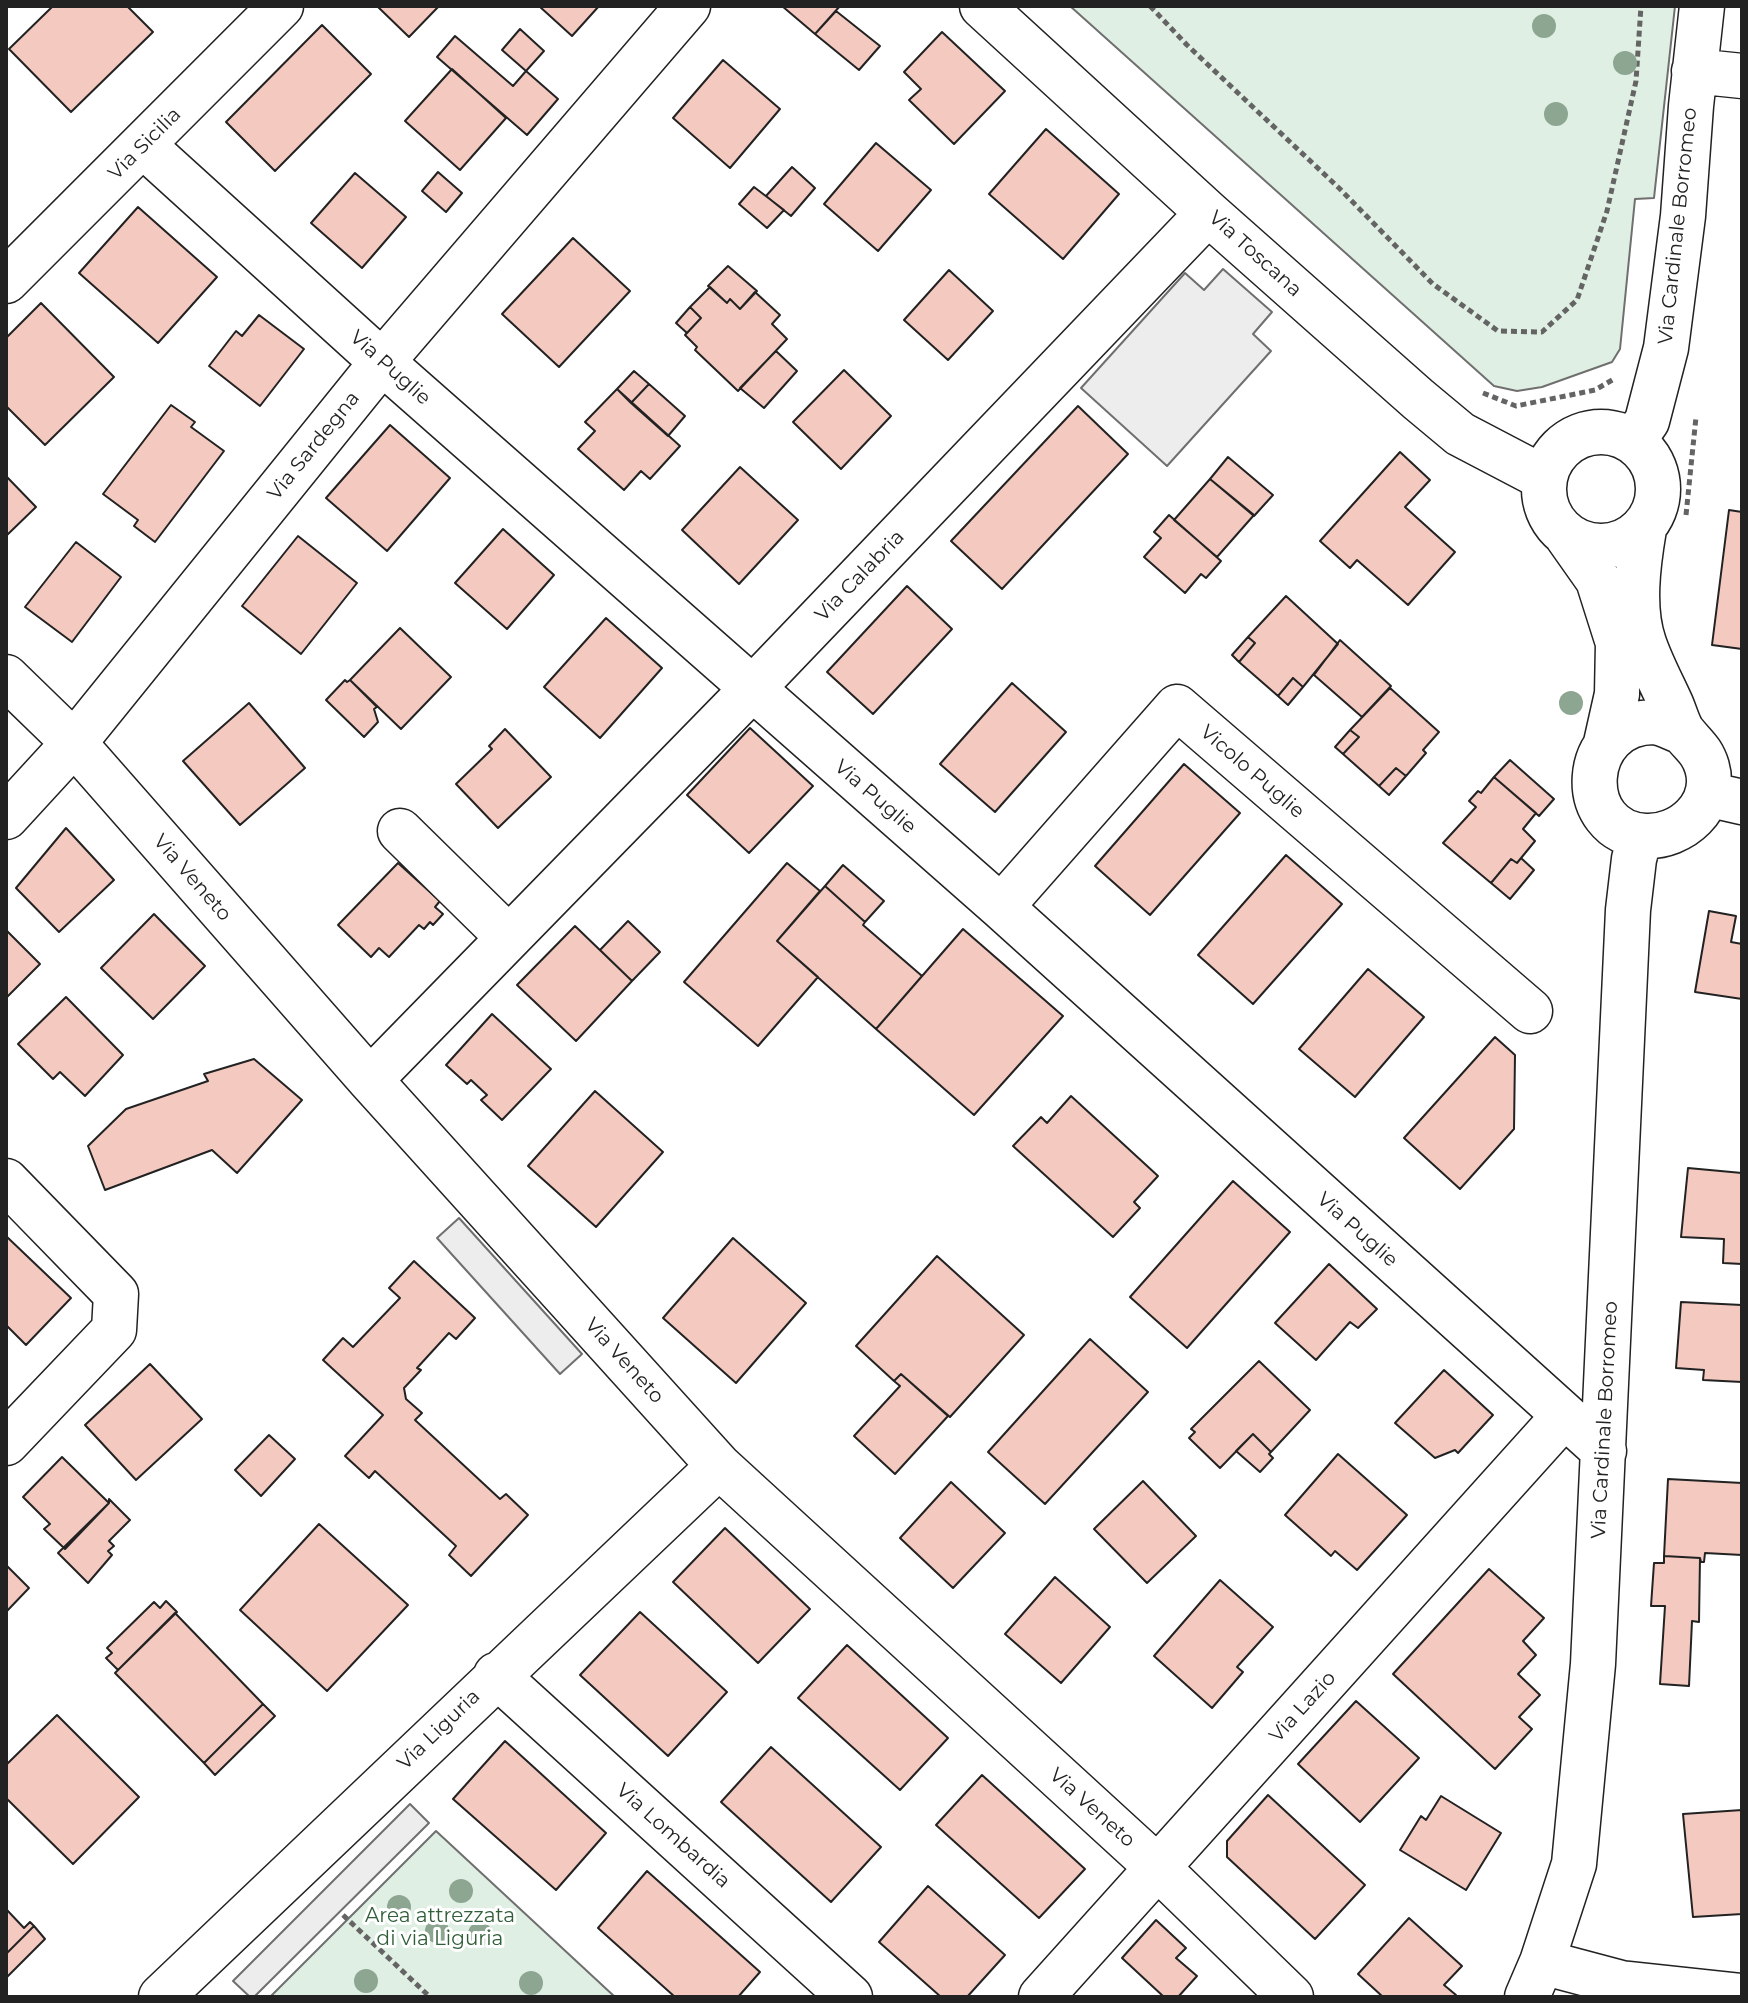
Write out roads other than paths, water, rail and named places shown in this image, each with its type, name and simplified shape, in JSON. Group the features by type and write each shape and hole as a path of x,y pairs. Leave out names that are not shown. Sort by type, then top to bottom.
{"street":[{"name":"Via Sicilia","path":"6,281 281,6"},
{"name":"Via Sardegna","path":"6,817 74,743 382,362 688,6"},
{"name":"Via Toscana","path":"982,6 1208,213 1460,434 1544,478"},
{"name":"Via Cardinale Borromeo","path":"1633,441 1647,421 1666,348 1683,216 1702,6"},
{"path":"1694,71 1742,76"},
{"name":"Via Puglie","path":"144,146 382,362 1001,907 1604,1451"},
{"name":"Via Calabria","path":"370,1080 752,689 1208,213"},
{"path":"1607,431 1633,441 1651,459 1659,482 1656,507 1644,529 1636,577 1643,641 1683,732 1699,748 1724,798 1682,828 1662,836 1640,836 1624,830 1610,820 1595,791 1594,774 1598,757 1606,743 1617,694 1618,643 1598,580 1547,510 1544,478 1557,453 1579,436 1607,431"},
{"path":"1567,536 1592,546 1620,544 1644,529"},
{"name":"Via Veneto","path":"6,677 74,743 370,1080 719,1466 1158,1868 1291,1997"},
{"name":"Vicolo Puglie","path":"1001,907 1177,707 1530,1011"},
{"path":"1606,743 1629,726 1656,722 1683,732"},
{"path":"400,831 508,937"},
{"name":"Via Cardinale Borromeo","path":"1535,1980 1574,1864 1593,1664 1628,910 1640,836"},
{"path":"6,1181 116,1294 114,1330 6,1443"},
{"name":"Via Lazio","path":"1041,1997 1564,1416"},
{"name":"Via Liguria","path":"161,1997 719,1466"},
{"name":"Via Lombardia","path":"496,1675 850,1997"},
{"path":"1535,1980 1619,1990 1742,1996"}],"park label":[{"name":"Area attrezzata di via Liguria","path":"440,1928"}]}
